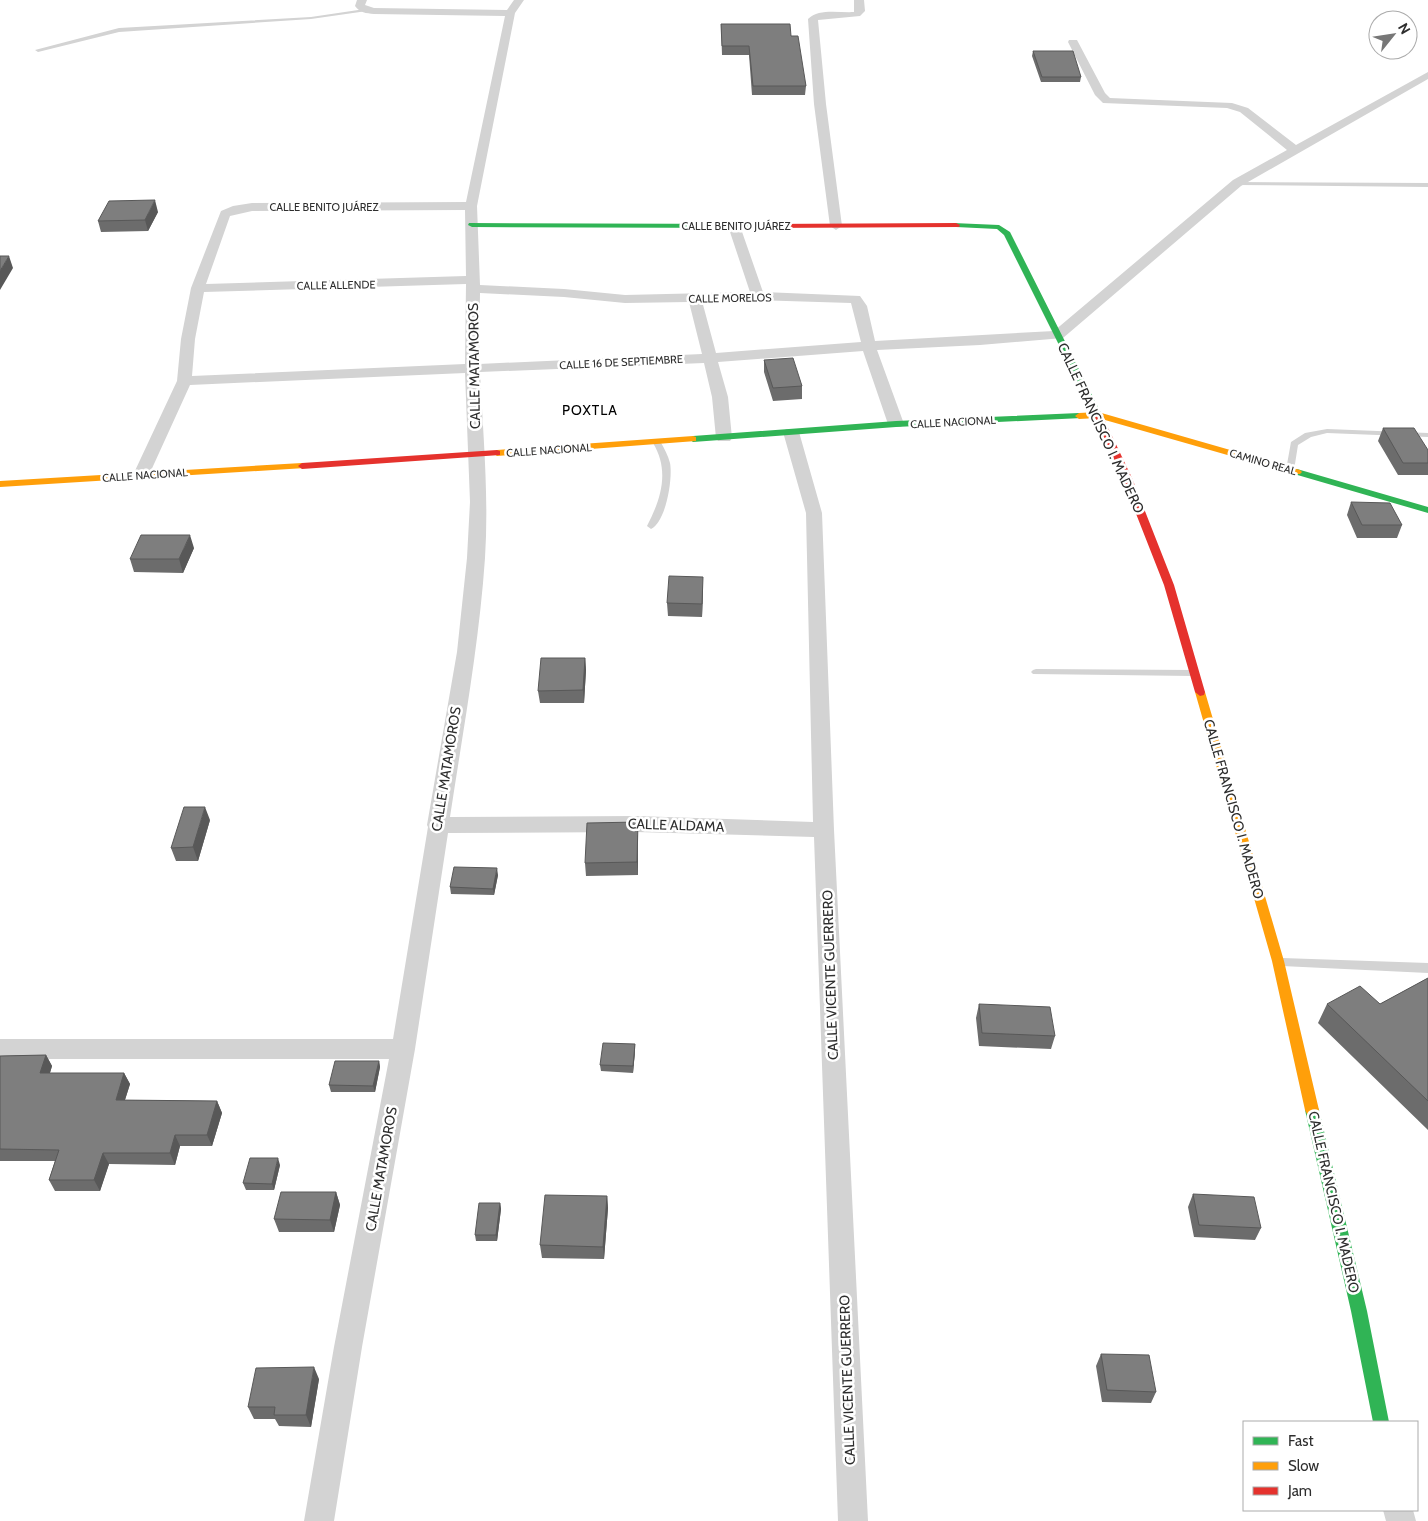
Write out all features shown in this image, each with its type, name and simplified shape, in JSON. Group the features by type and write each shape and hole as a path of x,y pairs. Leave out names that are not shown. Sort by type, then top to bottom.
{"street":[{"path":"836,226 820,104 813,19 818,16 852,16 858,14 860,10 859,0"},
{"path":"364,5 515,6"},
{"name":"CALLE MATAMOROS","path":"319,1521 348,1346 403,1049 437,825 466,652 476,558 478,502 472,369 473,285 471,216 515,6"},
{"path":"1073,42 1100,96 1108,102 1228,105 1244,110 1295,150"},
{"path":"1058,335 1237,183 1428,75"},
{"name":"CALLE BENITO JUÁREZ","path":"198,288 225,214 237,208 734,226 982,225 1000,228"},
{"path":"734,226 758,296"},
{"name":"CALLE FRANCISCO I. MADERO","path":"1000,228 1007,234 1098,415 1127,478 1169,585 1278,961 1359,1311 1381,1421"},
{"name":"CALLE ALLENDE","path":"198,288 473,285"},
{"name":"CALLE MORELOS","path":"473,285 625,299 695,299 758,296 855,299 860,306 869,346 896,424"},
{"path":"140,475 184,381 188,339 198,288"},
{"path":"695,299 720,398 724,438"},
{"name":"CALLE 16 DE SEPTIEMBRE","path":"184,381 710,358 922,342 980,341 1058,335"},
{"name":"CALLE NACIONAL","path":"0,484 657,443 896,424 1098,415"},
{"name":"CAMINO REAL","path":"1098,415 1428,510"},
{"name":"CALLE VICENTE GUERRERO","path":"791,432 814,513 824,830 853,1521"},
{"name":"CALLE ALDAMA","path":"437,825 636,824 824,830"},
{"path":"0,1049 403,1049"}],"lane":[{"path":"38,50 119,30 311,18 364,5"},
{"path":"1237,183 1428,184"},
{"path":"1290,470 1294,444 1308,435 1326,431 1428,436"},
{"path":"651,526 660,511 666,486 668,465 665,452 657,443"},
{"path":"1036,672 1194,673"},
{"path":"1278,961 1428,968"}],"building":[{"path":"721,24 790,24 791,36 798,36 806,86 753,86 749,46 722,46"},
{"path":"1033,51 1073,51 1081,77 1042,77"},
{"path":"155,200 145,220 98,221 109,201"},
{"path":"0,256 9,256 0,271"},
{"path":"793,358 802,386 773,388 764,360"},
{"path":"1383,428 1414,428 1428,450 1428,463 1403,463"},
{"path":"1351,502 1390,503 1402,525 1362,525"},
{"path":"141,535 190,535 179,559 130,559"},
{"path":"669,576 703,577 702,604 667,603"},
{"path":"541,658 585,658 583,690 538,691"},
{"path":"184,807 205,807 193,847 171,848"},
{"path":"638,822 637,862 585,863 587,823"},
{"path":"454,867 497,868 493,889 450,887"},
{"path":"1428,978 1428,1101 1327,1004 1360,986 1380,1004"},
{"path":"979,1004 1050,1007 1055,1036 982,1033"},
{"path":"603,1043 635,1044 633,1066 600,1065"},
{"path":"46,1055 40,1073 124,1073 116,1100 217,1101 207,1135 175,1135 170,1153 103,1153 94,1180 49,1180 59,1150 0,1149 0,1056"},
{"path":"335,1061 379,1061 373,1086 329,1085"},
{"path":"250,1158 278,1158 272,1184 243,1183"},
{"path":"281,1192 336,1192 330,1220 274,1219"},
{"path":"1193,1194 1254,1197 1261,1228 1199,1225"},
{"path":"545,1195 607,1196 603,1247 540,1245"},
{"path":"479,1203 500,1203 496,1235 475,1235"},
{"path":"1101,1354 1149,1355 1156,1392 1107,1390"},
{"path":"314,1367 306,1415 274,1415 275,1407 248,1407 256,1368"}],"traffic: fast":[{"path":"472,225 757,226"},
{"path":"956,225 999,227 1007,234 1099,417"},
{"path":"693,439 896,424 1079,416"},
{"path":"1297,472 1428,510"},
{"path":"1312,1110 1359,1311 1381,1421"}],"traffic: slow":[{"path":"1079,416 1098,415 1297,472"},
{"path":"497,453 693,439"},
{"path":"0,484 302,466"},
{"path":"1200,692 1278,961 1312,1110"}],"traffic: jam":[{"path":"757,226 956,225"},
{"path":"1099,417 1127,478 1169,585 1200,692"},
{"path":"302,466 497,453"}],"district":[{"name":"POXTLA","path":"590,410"}]}
